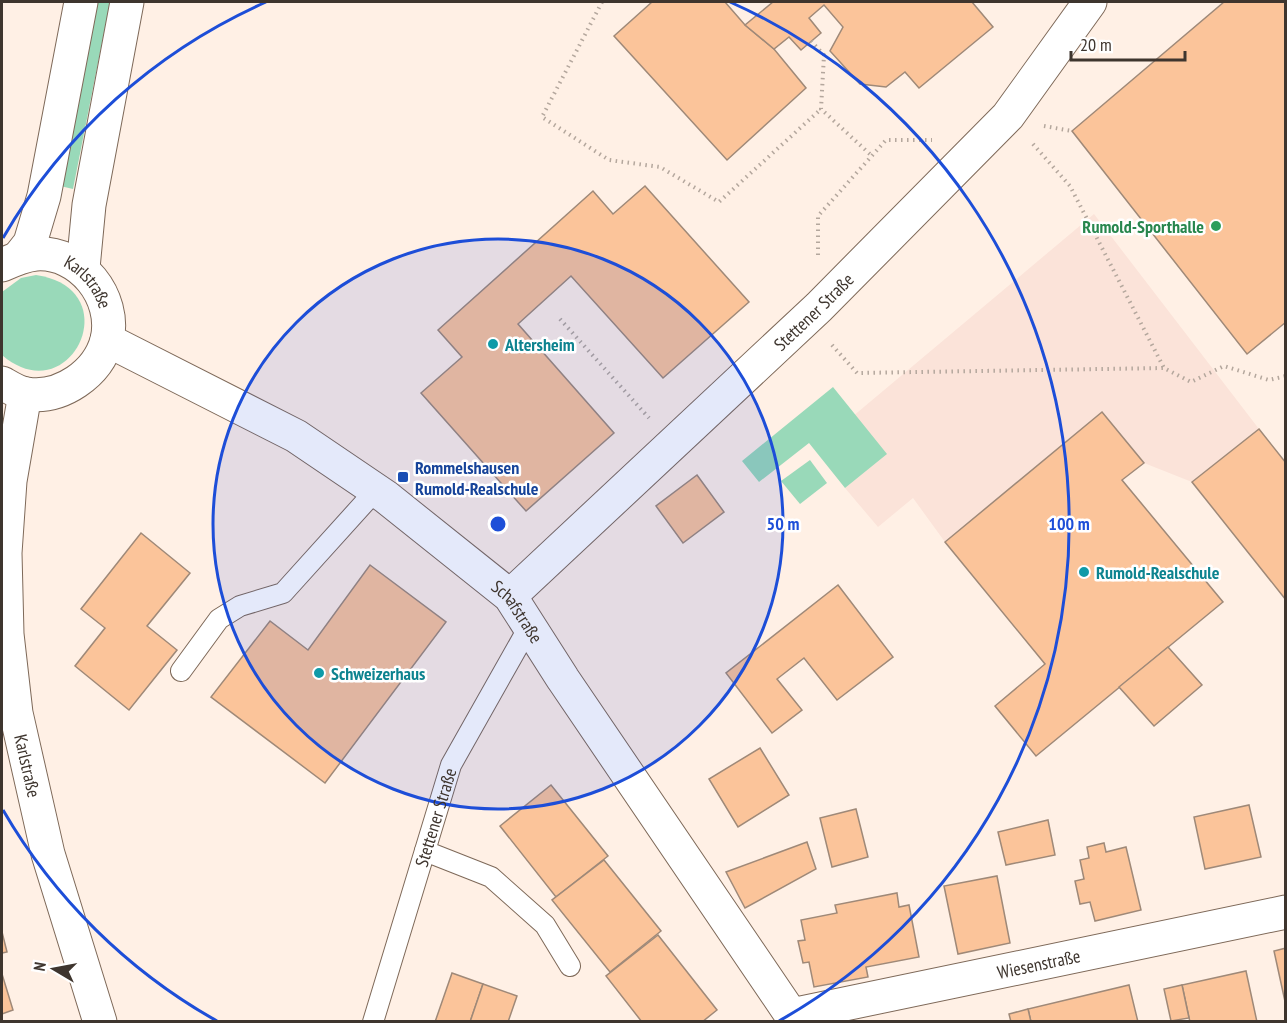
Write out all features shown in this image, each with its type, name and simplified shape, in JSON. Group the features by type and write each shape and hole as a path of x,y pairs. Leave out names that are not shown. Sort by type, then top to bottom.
{"street":[{"path":"10,261 30,243 44,196 81,2"},
{"path":"83,268 89,205 127,2"},
{"name":"Stettener Straße","path":"510,596 813,312 985,140 1008,116 1090,2"},
{"name":"Karlstraße","path":"10,261 37,254 58,256 83,268 104,300 108,319 107,340 98,360 83,378 63,389 13,389 5,553 7,634 16,712 48,854 100,1022"},
{"name":"Schafstraße","path":"107,340 296,436 376,490 510,596 569,688 794,1018"},
{"name":"Wiesenstraße","path":"794,1018 1286,912"}],"lane":[{"path":"181,671 219,619 240,606 283,593 376,490"},
{"name":"Stettener Straße","path":"373,1022 451,765 530,625"},
{"path":"425,851 491,877 544,925 570,966"}],"path":[{"path":"602,2 542,117 609,160 660,167 718,202 821,108 824,55 811,41"},
{"path":"821,108 872,156"},
{"path":"1008,116 1070,186 1164,368"},
{"path":"985,140 886,140 818,216 813,312 857,373 1164,368 1191,382 1224,366 1269,380 1286,376"},
{"path":"560,319 672,443"}],"shaded area":[{"path":"1094,214 1259,429 1192,482 1144,463 1102,412 945,542 913,498 878,527 845,488 886,454 852,417"}],"green space":[{"path":"93,2 110,2 73,189 56,185"},
{"path":"36,275 64,285 80,302 84,322 80,342 67,359 49,369 27,369 2,355 2,292 21,278"},
{"path":"833,387 887,454 845,488 809,443 759,482 742,461"},
{"path":"810,460 827,483 800,504 781,481"}],"building":[{"path":"652,2 725,2 745,25 774,49 806,88 727,160 614,36"},
{"path":"773,2 972,2 993,27 919,88 905,72 886,87 860,84 830,51 843,27 824,5 809,18 821,33 801,50 789,37 774,49 745,25"},
{"name":"Rumold-Sporthalle","path":"1224,2 1286,2 1286,322 1247,354 1072,131"},
{"name":"Altersheim","path":"645,186 749,302 663,378 571,276 518,324 614,433 526,511 421,393 462,357 438,330 593,191 613,214"},
{"name":"Rumold-Realschule","path":"1102,412 1144,463 1122,480 1223,602 1036,756 995,706 1045,664 945,542"},
{"path":"1259,429 1286,463 1286,600 1192,482"},
{"path":"697,475 724,512 683,543 656,506"},
{"path":"141,533 190,573 147,626 177,650 129,710 75,666 105,628 81,609"},
{"name":"Schweizerhaus","path":"370,565 446,622 325,783 211,697 270,621 308,650"},
{"path":"838,585 893,657 837,700 804,658 777,679 802,710 772,733 726,673"},
{"path":"1168,647 1202,685 1154,726 1119,687"},
{"path":"760,748 789,795 738,827 709,779"},
{"path":"551,785 608,856 556,897 500,826"},
{"path":"1249,805 1261,857 1205,869 1194,817"},
{"path":"856,809 868,857 832,867 820,818"},
{"path":"1048,820 1055,855 1006,865 998,832"},
{"path":"807,842 816,869 745,908 726,872"},
{"path":"1104,843 1106,852 1126,847 1141,910 1095,921 1090,902 1080,904 1075,881 1084,879 1080,860 1089,858 1087,847"},
{"path":"604,860 661,931 610,972 552,900"},
{"path":"997,876 1010,943 958,954 944,886"},
{"path":"897,893 899,907 909,905 919,957 866,967 868,977 814,987 809,962 803,963 798,941 805,940 801,920 837,913 835,905"},
{"path":"2,932 7,952 2,953"},
{"path":"658,935 717,1010 702,1022 642,1022 606,976"},
{"path":"1286,948 1286,1006 1274,951"},
{"path":"1246,971 1257,1022 1190,1022 1182,985"},
{"path":"452,973 483,984 470,1022 435,1022"},
{"path":"2,974 13,1010 2,1014"},
{"path":"483,984 517,996 508,1022 470,1022"},
{"path":"1129,985 1138,1022 1031,1022 1028,1009"},
{"path":"1182,985 1189,1018 1171,1021 1164,989"},
{"path":"1028,1009 1031,1022 1011,1022 1009,1014"}],"place":[{"name":"Rumold-Sporthalle","path":"1216,226"},
{"name":"Altersheim","path":"493,344"},
{"name":"Rommelshausen Rumold-Realschule","path":"403,477"},
{"name":"Rumold-Realschule","path":"1084,572"},
{"name":"Schweizerhaus","path":"319,673"}]}
